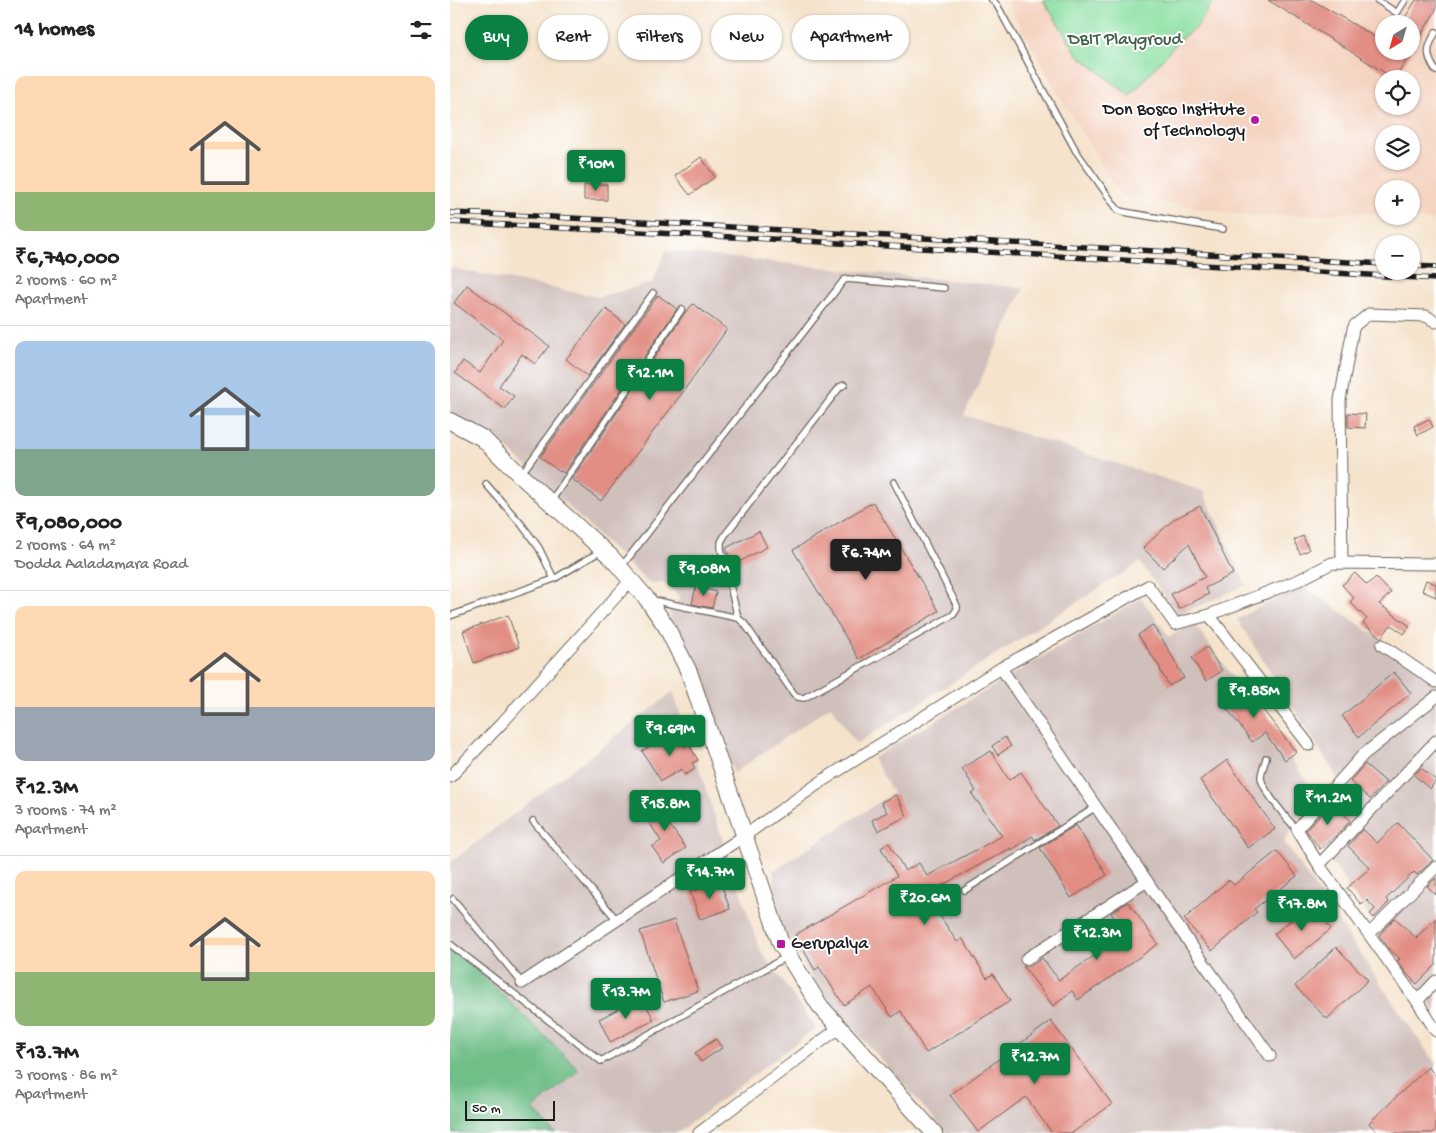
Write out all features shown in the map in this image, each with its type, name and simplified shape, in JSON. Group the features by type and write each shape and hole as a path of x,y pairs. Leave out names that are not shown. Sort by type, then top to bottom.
{"main road":[{"path":"450,422 482,438 603,550 647,599 666,626 689,672 781,944 820,1006 934,1133"}],"street":[{"path":"1342,563 1340,400 1354,327 1369,314 1426,316 1436,322"},
{"path":"522,983 744,836 825,779 1002,668 1148,586 1176,624 1209,615 1299,580 1332,563 1436,564"},
{"path":"450,777 502,724 626,574"},
{"path":"1209,615 1308,746"},
{"path":"1382,645 1436,682"},
{"path":"1002,668 1147,882 1270,1056"},
{"path":"1436,697 1363,755 1297,829 1319,865 1436,1030"},
{"path":"1319,865 1436,741"},
{"path":"1369,934 1436,867"},
{"path":"1026,959 1147,882"},
{"path":"1417,1001 1436,981"},
{"path":"699,1133 840,1028"}],"lane":[{"path":"992,0 997,4 1076,151 1118,210 1223,228"},
{"path":"1377,0 1396,13 1405,0"},
{"path":"1436,32 1428,45 1429,56 1436,71"},
{"path":"626,574 844,280 848,278 944,288"},
{"path":"520,475 652,293"},
{"path":"551,502 682,309"},
{"path":"738,618 721,549 721,542 834,395 844,385"},
{"path":"647,599 738,618 744,623 794,694 804,698 953,615 957,609 894,482"},
{"path":"486,484 522,525 539,548 554,579"},
{"path":"450,616 554,579 603,550"},
{"path":"1266,758 1261,778 1263,784 1290,823 1297,829"},
{"path":"965,890 1096,807"},
{"path":"533,821 617,920"},
{"path":"452,899 522,983"},
{"path":"450,944 601,1061 788,956"}],"shaded area":[{"name":"Don Bosco Institute of Technology","path":"1006,0 1436,0 1436,221 1420,219 1420,180 1375,180 1375,214 1359,212 1259,217 1121,196 1058,94"},
{"path":"666,251 1024,288 964,415 1203,491 1246,585 1178,615 1140,562 856,744 831,706 734,773 668,611 681,598 665,583 648,583 498,439 450,417 450,268 598,297 652,283"},
{"path":"1302,585 1436,677 1436,1011 1308,829 1339,780 1237,619"},
{"path":"1141,598 1169,637 1194,623 1314,791 1284,842 1436,1065 1436,1133 947,1133 823,995 781,928 773,871 893,793 873,758"},
{"path":"673,692 760,950 816,1028 677,1133 555,1133 533,1110 579,1071 450,943 450,863"}],"green space":[{"name":"DBIT Playgroud","path":"1043,0 1214,0 1196,28 1181,38 1130,96 1078,55"},
{"path":"450,943 579,1070 533,1109 555,1133 450,1133"}],"building":[{"path":"1268,0 1312,0 1375,37 1375,60 1406,60 1400,70 1381,70"},
{"path":"1416,0 1436,0 1436,10 1420,37 1420,15 1407,15"},
{"path":"701,157 715,177 690,195 675,176"},
{"path":"607,184 607,200 584,200 584,185"},
{"path":"467,285 549,346 535,364 522,354 499,386 514,396 505,409 455,373 463,361 480,373 503,340 454,303"},
{"path":"658,295 677,309 564,473 560,472 540,457"},
{"path":"693,304 727,329 680,396 601,501 572,479 684,314"},
{"path":"606,309 625,324 587,376 566,359"},
{"path":"1348,413 1366,414 1365,428 1348,427"},
{"path":"1429,419 1433,427 1418,435 1414,426"},
{"path":"873,502 939,611 859,659 793,550"},
{"path":"1200,506 1233,574 1205,588 1209,594 1179,609 1171,594 1205,577 1189,544 1163,568 1143,548 1174,519"},
{"path":"759,531 767,547 733,565 726,548"},
{"path":"1303,536 1309,550 1300,554 1294,540"},
{"path":"1355,573 1367,585 1376,577 1391,593 1379,604 1410,626 1404,634 1391,625 1381,638 1363,623 1367,619 1350,602 1354,598 1342,585"},
{"path":"1426,580 1436,584 1436,597 1422,591"},
{"path":"696,586 716,592 712,608 692,604"},
{"path":"508,615 519,647 474,663 463,631"},
{"path":"1152,625 1184,678 1169,686 1161,669 1138,635"},
{"path":"1207,647 1222,671 1206,681 1192,658"},
{"path":"1394,672 1411,693 1359,737 1342,716"},
{"path":"1241,682 1296,752 1285,760 1265,733 1252,742 1219,698"},
{"path":"675,731 685,747 689,745 698,760 692,763 695,769 685,775 682,769 661,781 642,751"},
{"path":"1005,737 1011,746 998,755 992,746"},
{"path":"991,751 1009,780 1021,772 1058,826 1035,840 1032,836 1012,850 1011,848 935,889 940,897 931,902 957,942 962,938 987,978 993,974 1010,1001 926,1053 901,1011 892,1017 872,987 844,1005 819,967 815,970 795,935 897,876 881,848 889,843 905,871 919,863 927,876 1002,836 972,794 976,791 962,768"},
{"path":"1227,760 1275,829 1248,848 1200,780"},
{"path":"1365,764 1386,782 1370,799 1350,781"},
{"path":"1421,768 1436,780 1430,789 1414,775"},
{"path":"896,795 907,816 878,831 872,820 887,812 881,802"},
{"path":"662,798 676,819 669,824 686,848 664,863 652,847 661,841 649,822 657,817 650,806"},
{"path":"1335,803 1350,821 1320,849 1306,830"},
{"path":"1398,823 1433,860 1417,875 1414,872 1386,899 1389,902 1374,918 1370,914 1375,909 1367,900 1361,904 1347,888 1370,868 1348,846 1363,829 1377,843"},
{"path":"1076,825 1107,875 1071,898 1040,848"},
{"path":"1277,851 1297,876 1254,909 1257,912 1212,951 1184,919 1229,880 1234,885"},
{"path":"1436,878 1436,895 1427,886"},
{"path":"720,881 730,909 700,919 690,892"},
{"path":"1128,902 1158,944 1078,1000 1072,991 1053,1006 1023,966 1030,966 1042,958 1059,980 1126,934 1111,913"},
{"path":"1311,904 1331,929 1294,959 1274,934"},
{"path":"1395,918 1416,938 1436,918 1436,965 1417,984 1397,961 1400,959 1388,948 1379,935"},
{"path":"674,920 698,991 664,1002 640,931"},
{"path":"1336,947 1368,980 1327,1019 1295,986"},
{"path":"642,997 654,1020 610,1042 599,1019"},
{"path":"1051,1021 1112,1104 1072,1133 1052,1133 1026,1097 978,1132 950,1095"},
{"path":"716,1039 722,1048 701,1062 695,1053"},
{"path":"1428,1067 1436,1076 1436,1130 1433,1133 1378,1133 1369,1123"}],"railway":[{"path":"450,213 535,216 1375,263"},
{"path":"450,222 789,240 1436,279"},
{"path":"1420,266 1436,267"}],"place":[{"name":"Don Bosco Institute of Technology","path":"1255,120"},
{"name":"Gerupalya","path":"781,944"}]}
